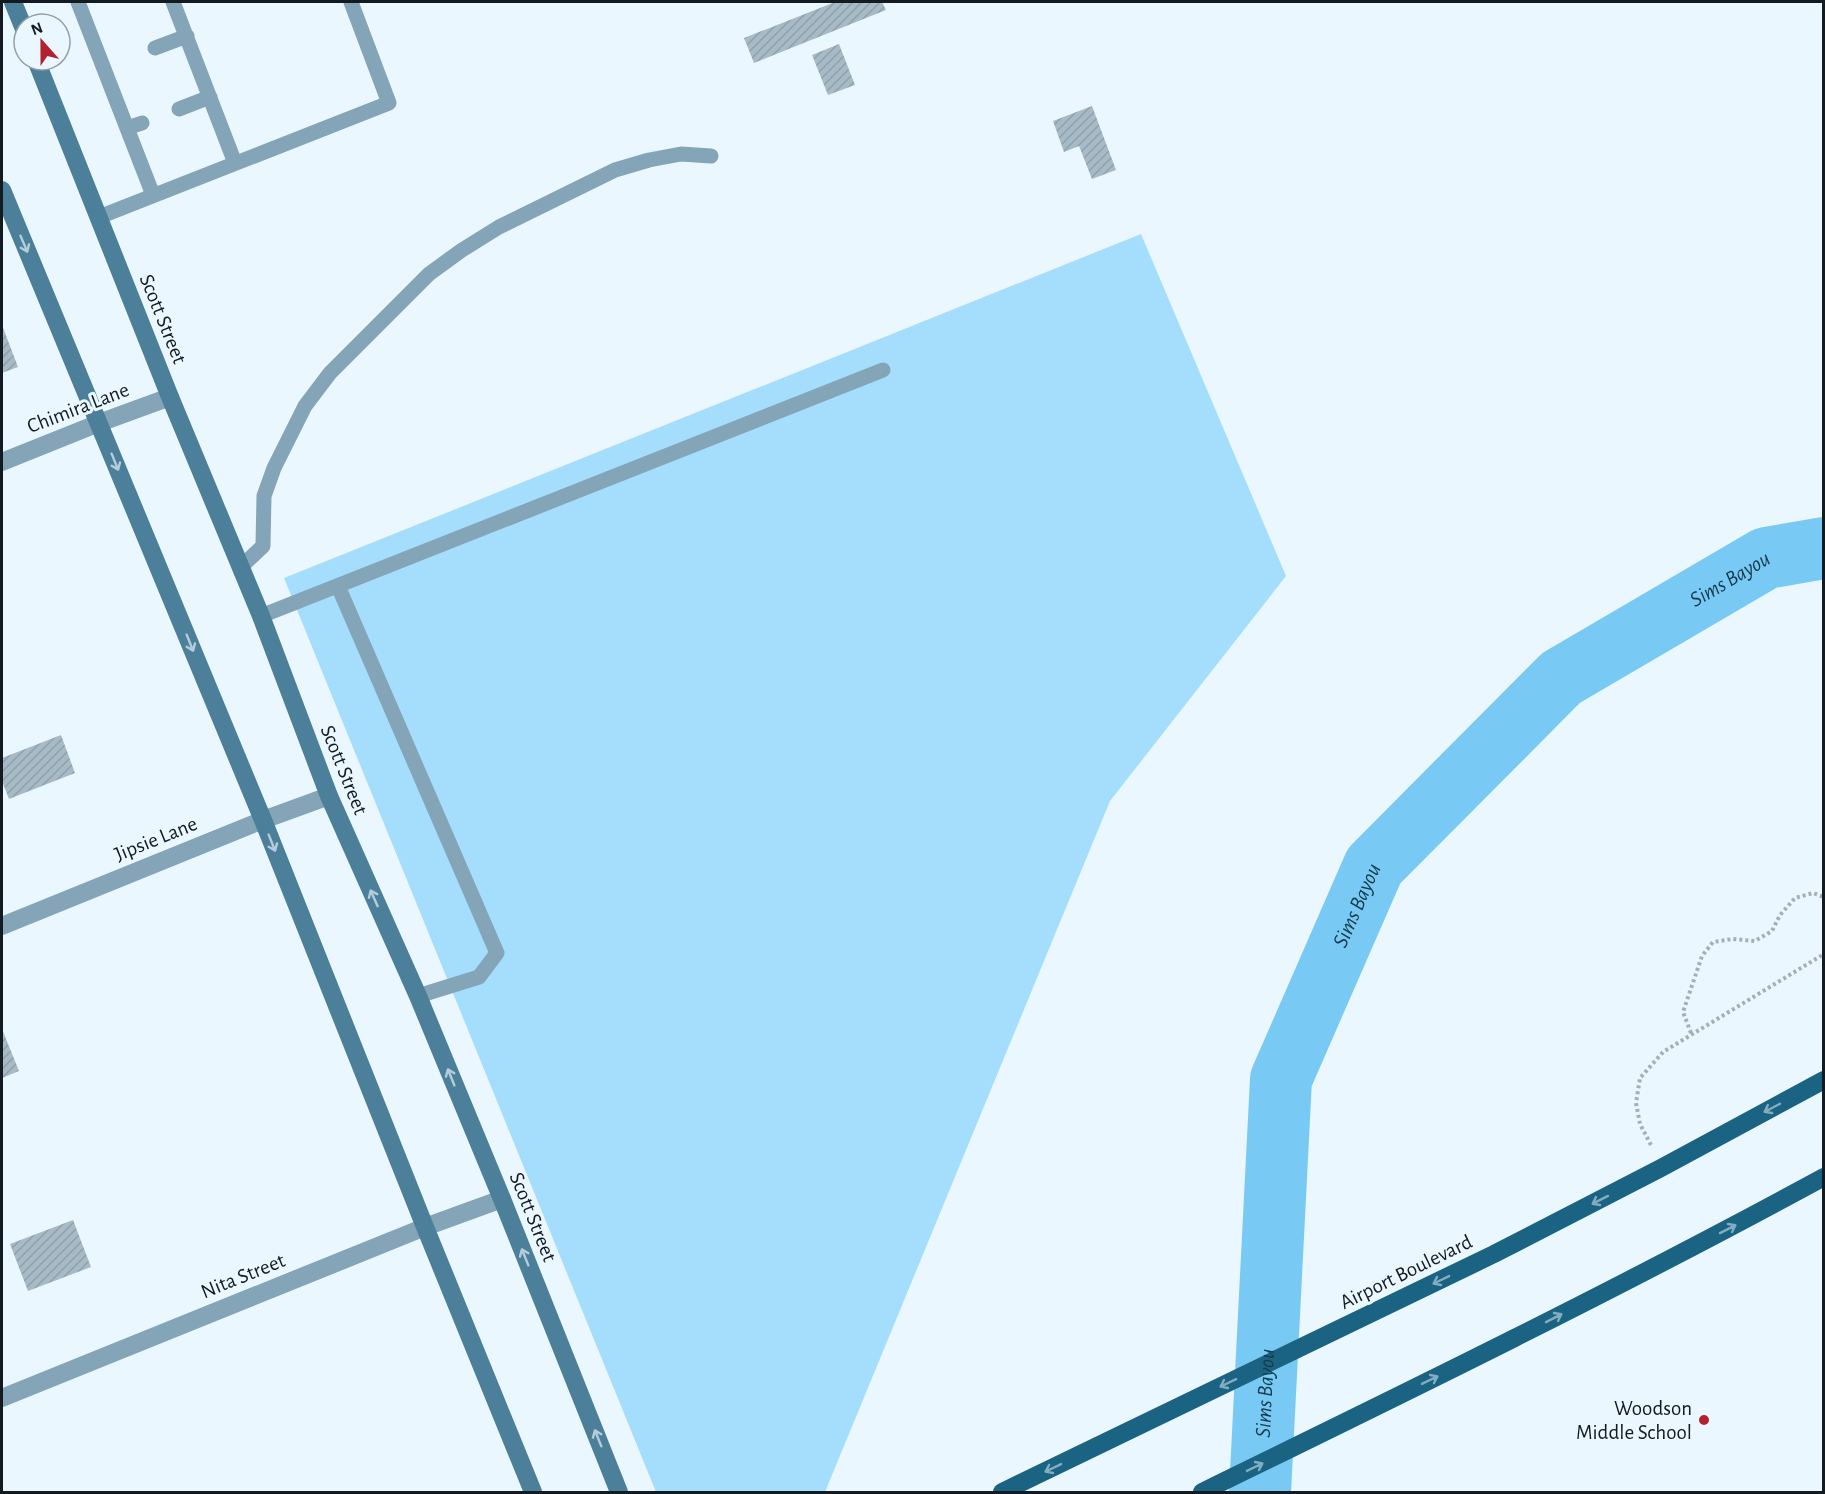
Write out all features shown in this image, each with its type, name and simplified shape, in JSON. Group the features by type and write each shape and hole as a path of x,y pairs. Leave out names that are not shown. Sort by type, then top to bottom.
{"main road":[{"name":"Scott Street","path":"41,72 170,397 261,616 329,796 418,996 619,1492"},
{"path":"2,190 262,820 533,1492"},
{"name":"Airport Boulevard","path":"1002,1492 1494,1254 1661,1168 1824,1080"},
{"path":"1202,1492 1502,1344 1824,1177"}],"street":[{"name":"Chimira Lane","path":"2,462 170,397"},
{"name":"Jipsie Lane","path":"2,926 262,820 329,796"},
{"name":"Nita Street","path":"2,1398 425,1227 502,1199"}],"lane":[{"path":"78,2 90,14 110,66 127,128 153,195"},
{"path":"173,2 235,163"},
{"path":"99,217 389,103 351,2"},
{"path":"155,48 187,36"},
{"path":"179,109 210,97"},
{"path":"127,128 142,123"},
{"path":"241,567 263,546 264,496 274,468 305,406 330,373 429,274 499,227 615,170 681,154 711,156"},
{"path":"261,616 883,370"},
{"path":"338,586 497,953 479,977 418,996"}],"path":[{"path":"1691,1034 1683,1012 1702,957 1713,942 1733,939 1755,942 1772,931 1780,915 1795,898 1813,893 1824,897"},
{"path":"1661,1168 1640,1124 1636,1103 1640,1078 1663,1052 1824,954"}],"shaded area":[{"path":"1141,234 1286,576 1110,801 825,1492 656,1492 284,578"}],"building":[{"path":"835,2 882,2 886,10 754,63 744,38"},
{"path":"839,44 855,85 828,95 812,55"},
{"path":"1092,106 1116,170 1092,179 1079,146 1064,152 1053,121"},
{"path":"2,325 18,367 2,373"},
{"path":"61,735 75,773 9,799 2,781 2,758"},
{"path":"2,1029 19,1071 2,1078"},
{"path":"73,1220 91,1267 28,1291 10,1244"}],"waterway":[{"name":"Sims Bayou","path":"1260,1492 1281,1079 1374,866 1561,678 1766,558 1824,548"}],"place":[{"name":"Woodson Middle School","path":"1704,1420"}]}
